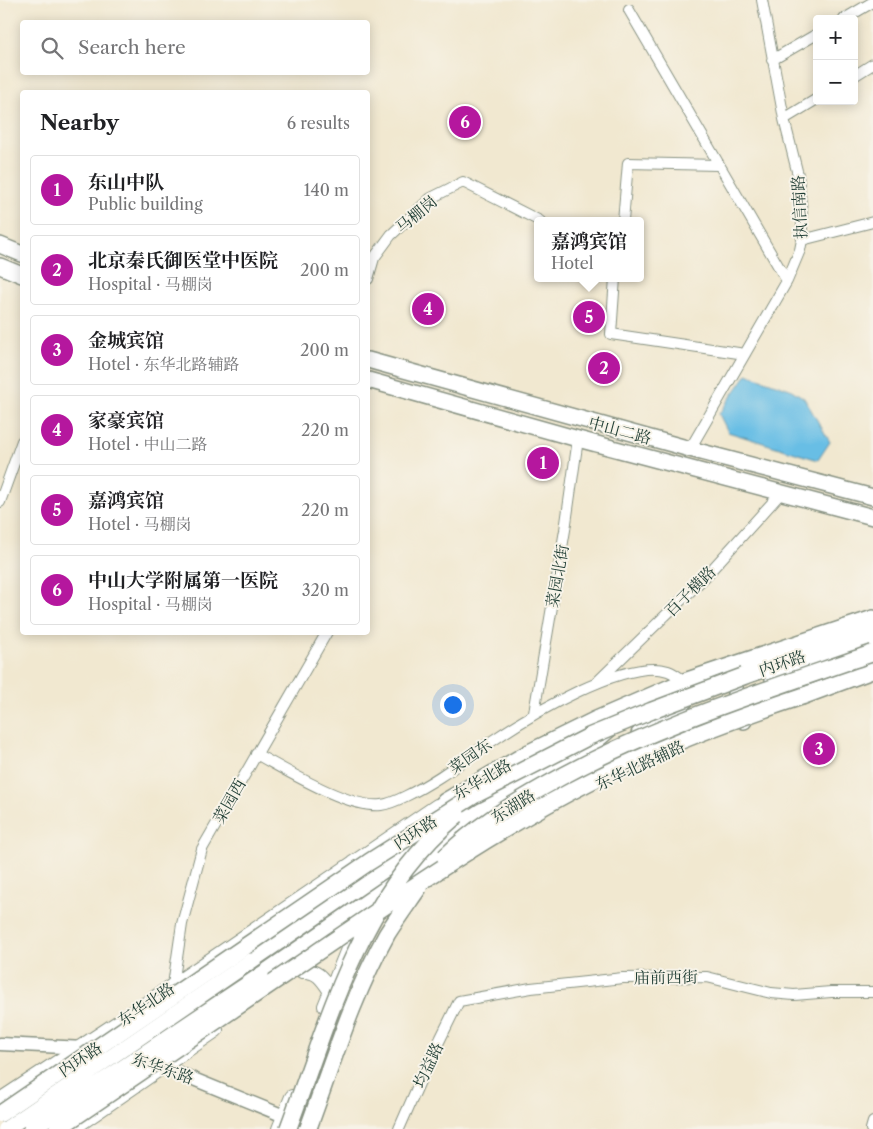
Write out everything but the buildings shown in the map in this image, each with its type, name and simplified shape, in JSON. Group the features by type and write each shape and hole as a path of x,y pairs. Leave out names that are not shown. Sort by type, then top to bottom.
{"highway":[{"name":"内环路","path":"1,1107 441,815 506,778 590,736 651,711 735,679 873,632"},
{"name":"东湖路","path":"312,1128 338,1048 371,966 399,915 432,870 482,824 559,778 643,737 715,708 873,654"},
{"path":"58,1129 430,875 499,831 544,806 653,752 737,718 873,670"},
{"name":"东湖路","path":"286,1122 360,940 378,907 413,857 436,833 470,804 506,778"}],"main road":[{"path":"0,245 20,253"},
{"path":"0,266 20,274"},
{"name":"中山二路","path":"370,361 690,449 873,497"},
{"name":"中山二路","path":"370,381 578,439 873,517"},
{"name":"东华北路","path":"1,1107 80,1048 445,801 528,752 624,706 684,681 736,662 873,618"},
{"path":"31,1129 261,975 485,820 547,782 697,709 873,643"},
{"path":"736,662 734,670 735,694 744,721"},
{"name":"东华北路辅路","path":"421,887 525,822 578,794 674,748 724,728 873,676"},
{"path":"629,741 686,700 689,693 684,681"},
{"path":"6,1129 386,868 494,801 573,758 594,744 607,732 624,706"},
{"path":"697,709 724,728"},
{"path":"573,758 594,720"},
{"path":"280,1129 286,1122 330,990 368,901 386,868 445,801"},
{"path":"446,848 456,865 485,820"},
{"path":"338,1048 381,940 406,901 421,887"},
{"path":"72,1129 352,938 421,887"},
{"path":"302,971 314,972 320,976 330,990"},
{"path":"159,995 159,1000 166,1016 196,1044"}],"street":[{"name":"执信南路","path":"690,449 787,281 800,250 802,240 802,213 798,175 784,119 762,0"},
{"path":"851,15 873,2"},
{"path":"629,10 787,281"},
{"path":"772,60 813,36"},
{"path":"858,73 873,64"},
{"path":"784,119 813,101"},
{"path":"623,217 628,163 718,165"},
{"name":"马棚岗","path":"370,272 374,258 391,235 432,198 463,182 534,218"},
{"path":"802,240 873,222"},
{"path":"615,282 611,334 745,354"},
{"name":"菜园北街","path":"534,713 565,530 578,439"},
{"path":"0,502 20,447"},
{"name":"百子横路","path":"595,684 705,577 781,493"},
{"name":"菜园西","path":"173,985 182,924 202,849 325,635"},
{"name":"菜园东","path":"256,754 350,801 366,805 381,805 393,802 424,788 534,713 595,684 628,672 642,670 667,670 684,681"},
{"name":"庙前西街","path":"459,1001 531,988 623,978 707,977 771,992 794,994 831,992 873,995"},
{"name":"均益路","path":"399,1129 459,1001"},
{"path":"1,1107 106,1051 128,1016"},
{"name":"东华东路","path":"0,1044 80,1048 106,1051 145,1060 286,1122 312,1128"},
{"path":"42,1129 145,1060 196,1044"},
{"path":"871,1129 873,1122"}],"water":[{"path":"747,374 790,389 804,398 830,442 818,460 728,432 719,414"}],"place":[{"name":"中山大学附属第一医院","path":"465,122"},
{"name":"家豪宾馆","path":"428,309"},
{"name":"嘉鸿宾馆","path":"589,317"},
{"name":"北京秦氏御医堂中医院","path":"604,368"},
{"name":"东山中队","path":"543,463"},
{"name":"金城宾馆","path":"819,749"}]}
